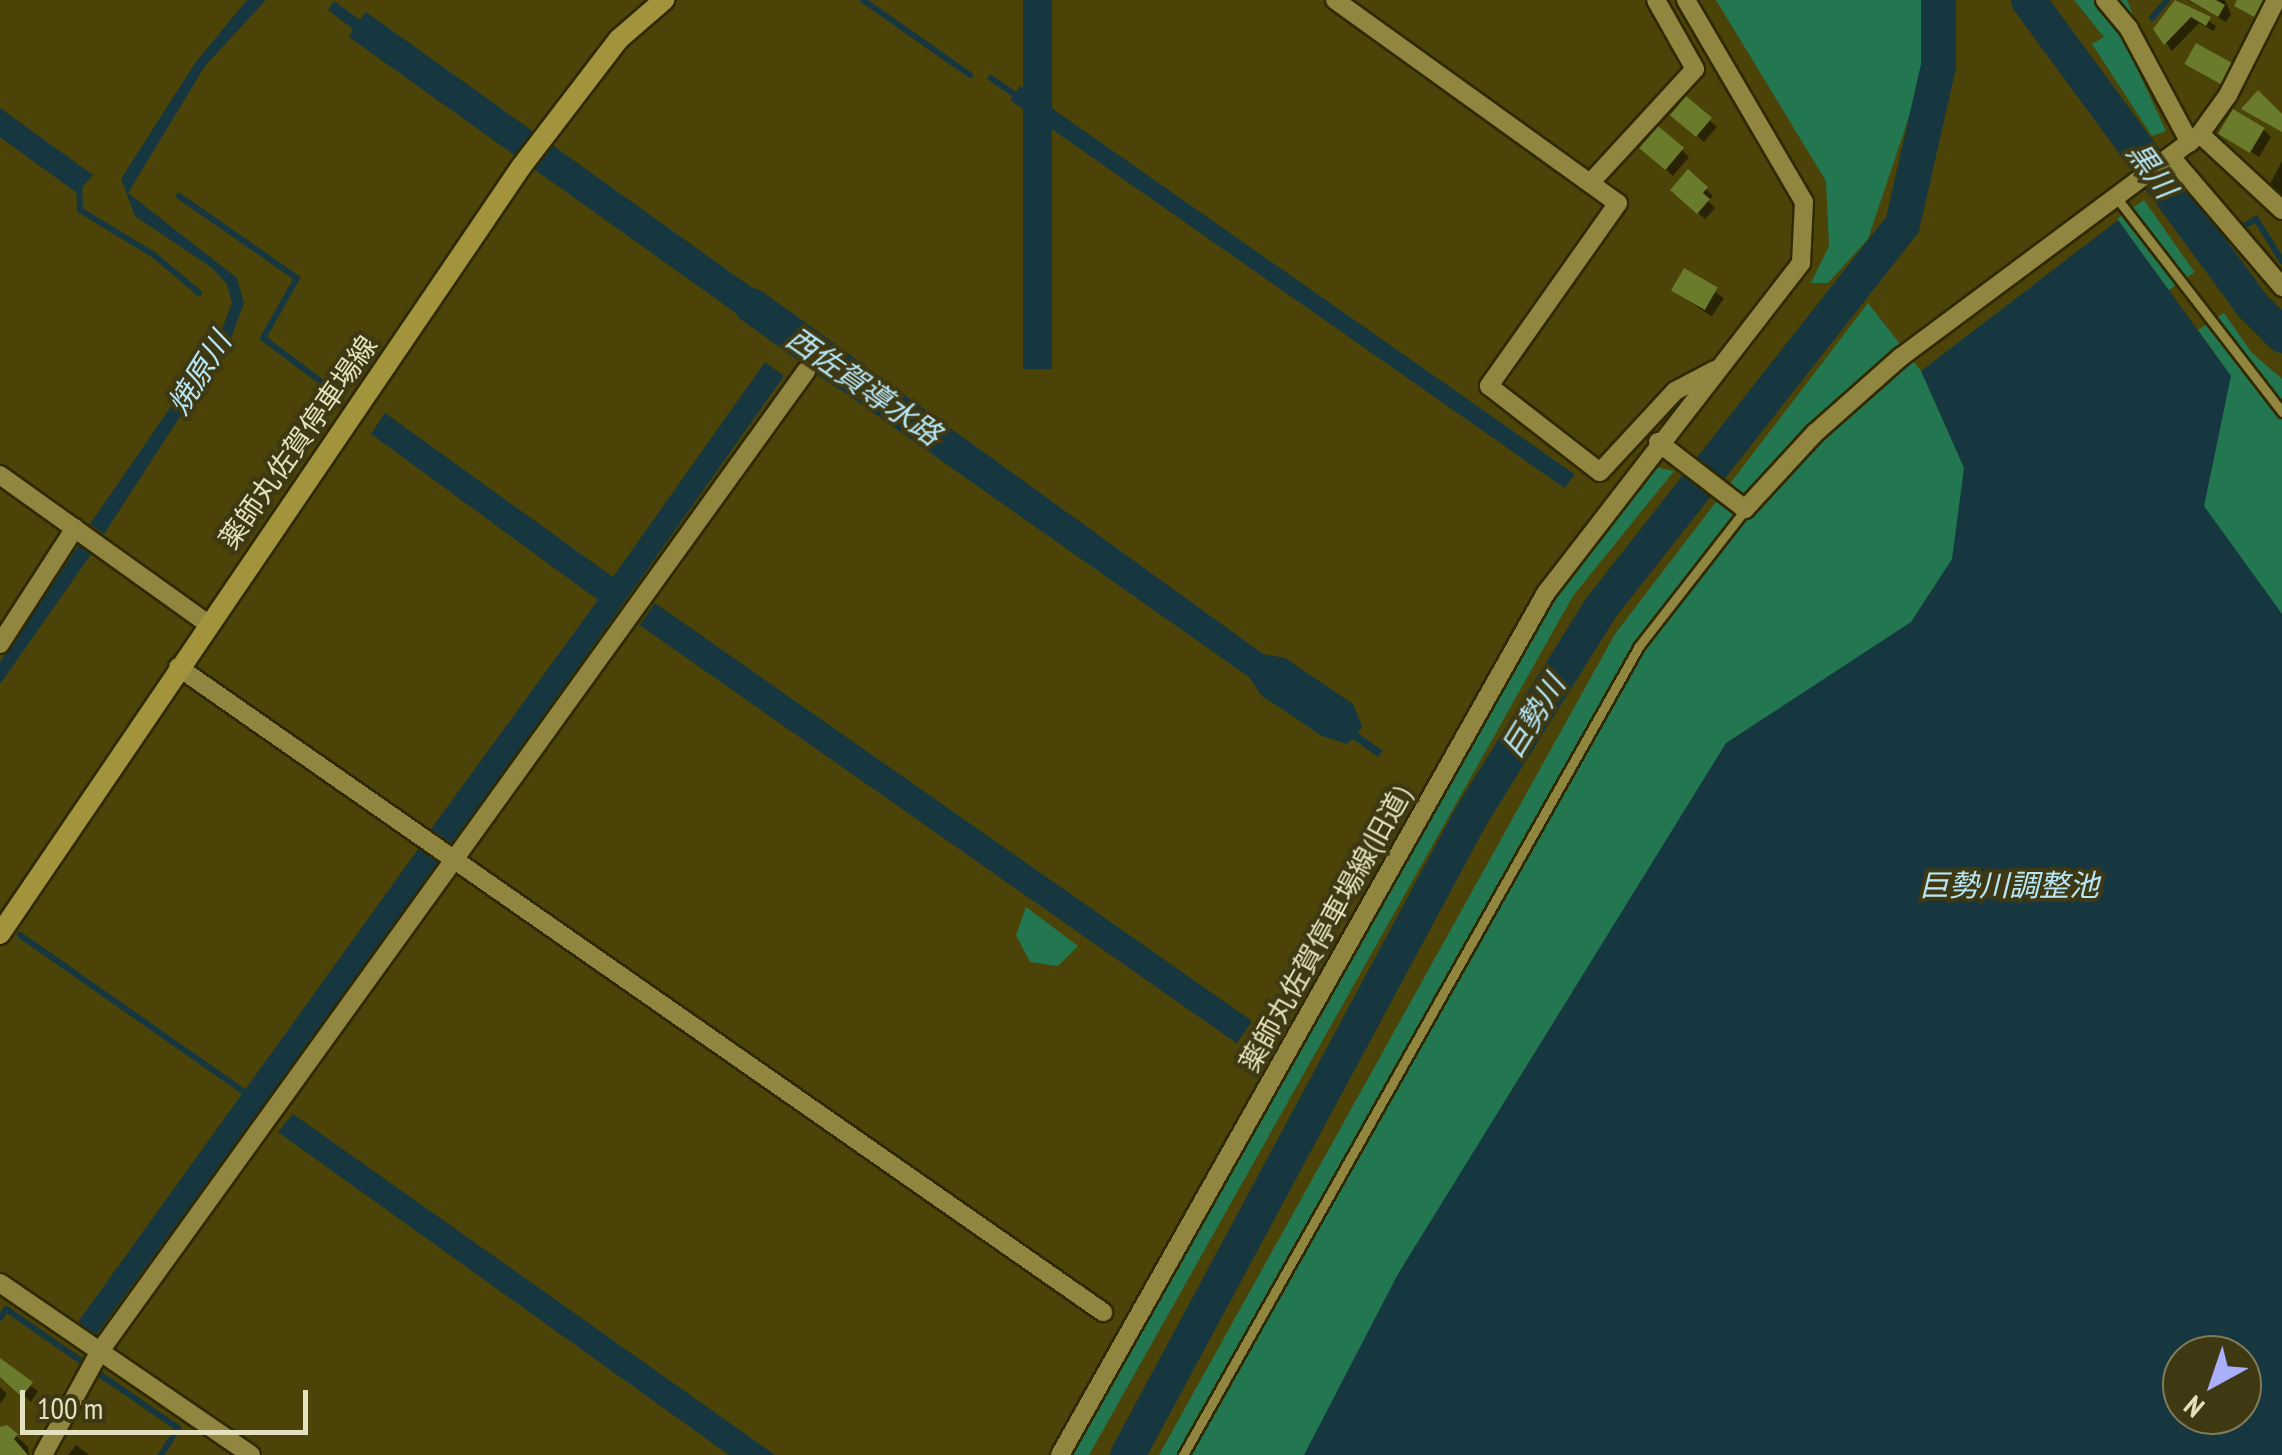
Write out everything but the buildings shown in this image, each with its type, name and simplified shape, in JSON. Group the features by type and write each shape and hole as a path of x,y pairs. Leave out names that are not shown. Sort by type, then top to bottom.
{"main road":[{"name":"薬師丸佐賀停車場線","path":"0,934 207,623 521,167 619,40 664,0"}],"street":[{"path":"1335,0 1592,180 1618,204 1489,386 1600,472 1675,391 1716,370"},
{"path":"1592,180 1695,69 1656,0"},
{"name":"薬師丸佐賀停車場線(旧道)","path":"1060,1455 1522,634 1570,558 1801,262 1804,202 1686,0"},
{"path":"2105,0 2129,30 2195,138 2282,210"},
{"path":"1658,442 1745,509 1815,432 1901,357 2195,138 2228,96 2276,0"},
{"path":"2172,158 2282,288"},
{"path":"43,1455 100,1351 284,1097 443,849 644,598 806,370"},
{"path":"0,475 207,623"},
{"path":"0,644 75,528"},
{"path":"178,668 1103,1312"},
{"path":"0,1283 251,1455"}],"lane":[{"path":"2116,197 2282,412"},
{"path":"1183,1455 1639,646 1739,525 1745,509"}],"green space":[{"path":"1716,0 1924,0 1927,63 1868,239 1828,283 1811,283 1829,246 1826,181"},
{"path":"2074,0 2127,0 2136,22 2121,34 2166,131 2152,136 2092,44 2104,37"},
{"path":"2144,200 2194,272 2167,291 2117,219"},
{"path":"2103,232 2231,376 2198,330 2224,313 2252,353 2282,379 2282,918 1429,1455 1159,1455 1615,634 1868,303 1921,371"},
{"path":"1650,466 1674,471 1573,596 1089,1455 1067,1455 1503,678 1578,558"},
{"path":"1026,907 1078,946 1058,966 1030,962 1016,935"}],"water":[{"name":"焼原川","path":"247,0 266,0 205,66 128,193 237,278 244,303 231,338 104,534 90,524 219,337 232,303 227,284 212,268 135,216 121,179 195,63"},
{"path":"1023,0 1052,0 1052,369 1023,369"},
{"path":"334,1 360,20 366,12 772,302 766,310 790,328 784,336 760,319 754,326 349,37 353,29 328,10"},
{"path":"1020,86 1575,474 1565,488 1010,100"},
{"path":"0,108 93,175 77,193 0,137"},
{"name":"巨勢川調整池","path":"2118,220 2231,376 2204,506 2282,614 2282,1455 1304,1455 1398,1274 1726,743 1911,622 1952,559 1964,468 1921,371"},
{"path":"808,339 834,356 841,349 1263,654 1285,658 1353,704 1362,726 1358,733 1383,751 1378,757 1353,739 1347,744 1322,736 1261,695 1249,677 821,376 828,366 802,348"},
{"path":"765,362 784,376 453,844 431,829 598,600 371,434 385,413 613,577"},
{"path":"79,545 92,553 0,684 0,662"},
{"path":"655,603 1252,1021 1237,1043 640,625"},
{"path":"419,848 441,862 96,1335 78,1322"},
{"path":"293,1114 775,1455 729,1455 278,1132"}],"waterway":[{"path":"863,0 970,75"},
{"name":"巨勢川","path":"1127,1455 1471,815 1599,609 1902,224 1938,65 1938,0"},
{"name":"黒川","path":"2028,0 2251,304 2282,335"},
{"path":"2152,18 2167,0"},
{"path":"991,78 1017,96"},
{"path":"79,180 80,210 154,255 199,293"},
{"path":"179,196 297,278 263,338 335,392"},
{"path":"2209,245 2256,219 2282,261"},
{"name":"西佐賀導水路","path":"751,305 843,371"},
{"path":"20,935 244,1092"},
{"path":"0,1318 6,1309 84,1363"},
{"path":"98,1373 178,1428 161,1455"}]}
